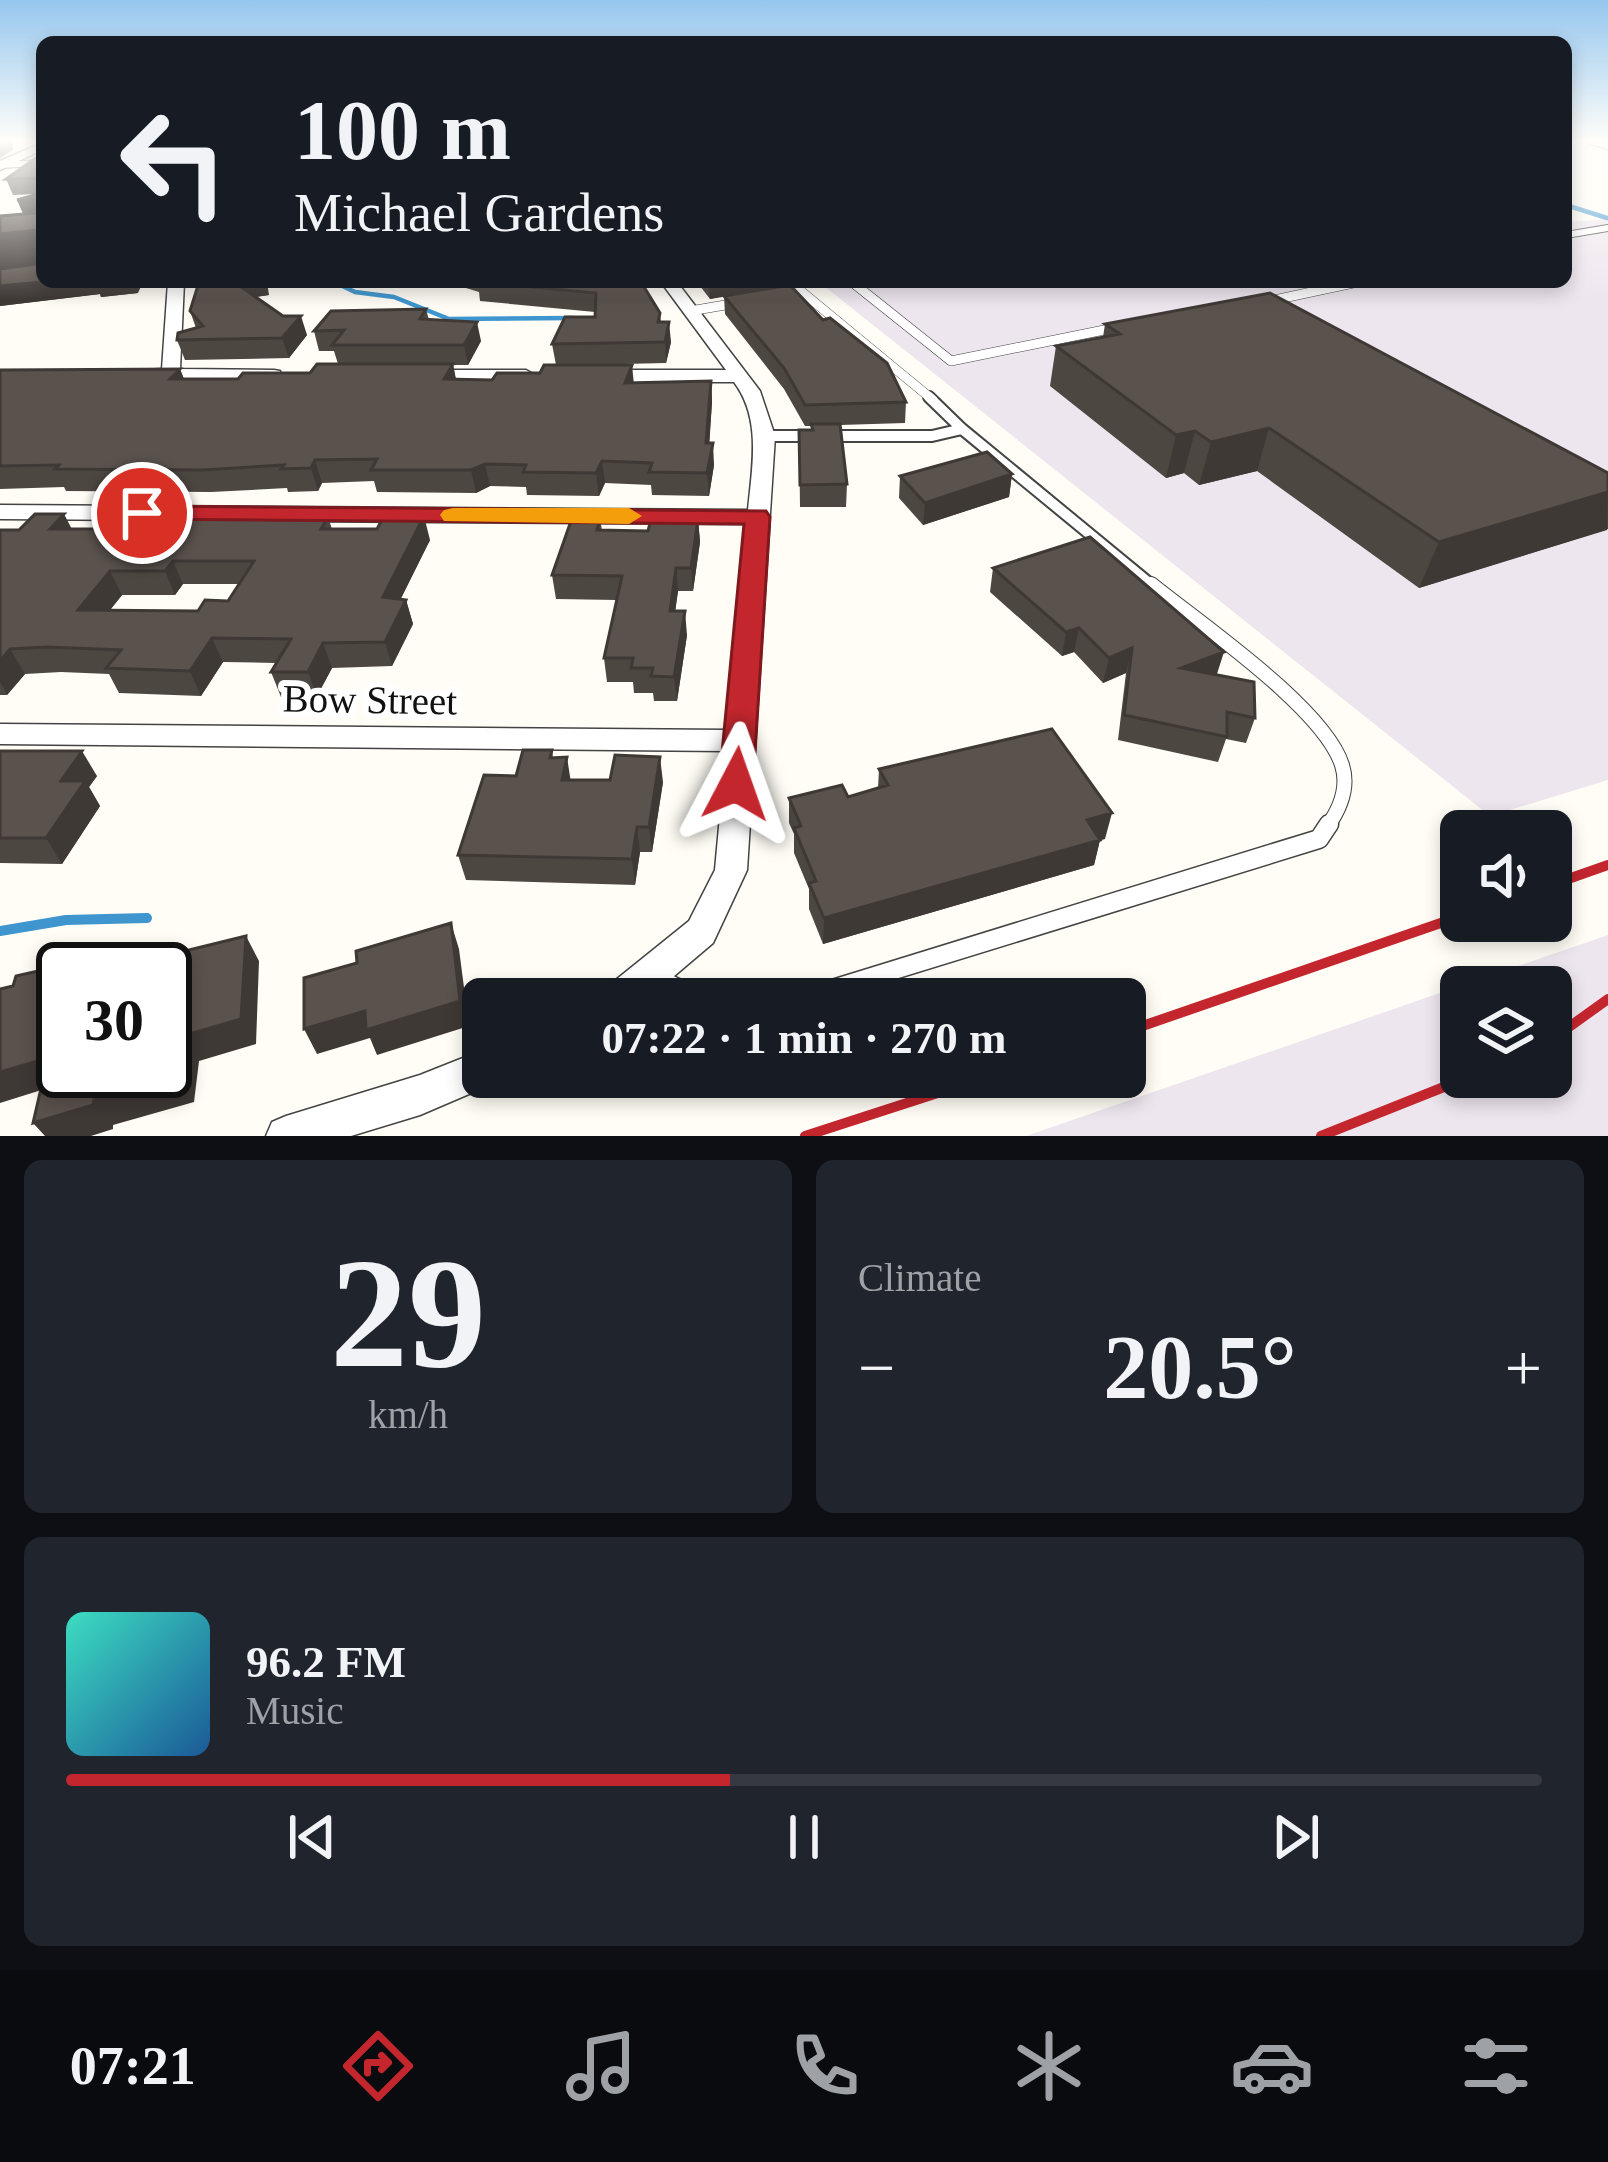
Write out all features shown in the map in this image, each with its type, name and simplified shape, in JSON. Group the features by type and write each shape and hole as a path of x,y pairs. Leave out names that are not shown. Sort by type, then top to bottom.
{"street":[{"path":"171,374 176,288"},
{"path":"647,978 701,932 731,870 765,436 760,408 673,288"},
{"path":"128,374 290,375"},
{"path":"408,375 550,376"},
{"path":"574,376 740,376"},
{"path":"0,512 757,517"},
{"name":"Bow Street","path":"0,734 739,741"},
{"path":"286,1136 462,1078"}],"lane":[{"path":"1572,234 1608,228"},
{"path":"797,288 1295,702 1327,736 1346,769 1346,790 1336,818 1319,839 868,978"},
{"path":"860,288 951,361 1132,324"},
{"path":"1255,301 1323,288"},
{"path":"779,296 801,292"},
{"path":"690,311 757,300"},
{"path":"765,436 932,436 962,429"},
{"path":"651,975 657,978"}],"shaded area":[{"path":"1608,219 1608,780 1510,810 1482,810 827,288 1572,288 1572,222"},
{"path":"1608,935 1608,1136 1026,1136 1440,993 1440,1098 1572,1098 1572,966 1518,966"}],"building":[{"path":"36,213 36,230 0,234 0,216"},
{"path":"36,264 36,283 0,286 0,269"},
{"path":"197,288 243,288 283,316 301,316 282,338 177,340 178,333 203,326 190,311"},
{"path":"542,288 645,288 660,313 658,322 669,322 665,342 552,344 565,317 595,317 596,293"},
{"path":"793,288 823,320 830,318 887,363 906,402 805,405 784,368 724,296"},
{"path":"1270,293 1608,473 1608,492 1439,542 1269,428 1211,442 1195,431 1176,435 1056,346 1120,334 1105,324"},
{"path":"426,309 420,319 477,322 464,345 332,345 344,330 314,331 331,311"},
{"path":"317,364 453,364 444,379 492,380 497,373 540,373 544,365 632,365 625,383 711,381 706,443 713,443 707,473 649,472 652,463 602,461 596,473 523,472 526,465 485,464 471,470 371,470 377,459 315,460 311,468 281,469 284,465 202,470 0,466 0,370 180,369 170,379 238,379 243,373 310,373"},
{"path":"811,424 840,424 847,484 800,485 799,430 813,430"},
{"path":"987,452 1012,474 925,503 900,476"},
{"path":"35,514 64,514 50,529 120,529 133,515 162,515 158,519 328,517 321,529 377,529 384,516 424,516 383,597 406,600 385,642 323,643 308,672 271,672 291,639 212,638 190,671 106,668 121,650 10,649 0,661 0,530 19,530","holes":["173,561 254,561 228,601 205,600 198,611 78,610 110,571 165,571"]},
{"path":"572,518 600,519 597,530 648,531 651,519 698,519 691,568 676,568 670,611 685,611 674,677 651,676 653,668 631,668 633,658 604,658 622,576 552,575"},
{"path":"1090,537 1224,652 1181,668 1254,682 1255,718 1227,712 1227,737 1124,715 1132,648 1109,658 1079,628 1066,632 993,568"},
{"path":"1052,729 1112,813 1087,820 1100,840 824,918 809,883 816,881 794,828 801,826 789,798 842,785 848,797 888,785 879,769"},
{"path":"523,750 552,750 550,758 567,757 562,780 610,780 615,755 660,757 649,827 637,827 632,859 458,855 484,775 516,776"},
{"path":"0,751 82,751 61,781 85,781 46,838 0,838"},
{"path":"451,923 460,1001 366,1030 365,1011 304,1029 304,978 357,963 356,951"},
{"path":"246,936 241,1019 192,1033 192,949"},
{"path":"36,972 36,1062 0,1072 0,989 13,986 16,976"},
{"path":"39,1098 102,1098 93,1105 33,1123"}],"waterway":[{"path":"1572,207 1607,218"},
{"path":"347,288 394,297 449,319 573,318"},
{"path":"0,931 66,920 147,918"}],"railway":[{"path":"1572,878 1608,865"},
{"path":"1146,1025 1440,923"},
{"path":"1572,1025 1608,999"},
{"path":"1321,1136 1440,1089"},
{"path":"805,1136 922,1098"}],"slow traffic":[{"path":"453,515 629,516"}],"route":[{"path":"142,513 757,517 736,784"}]}
